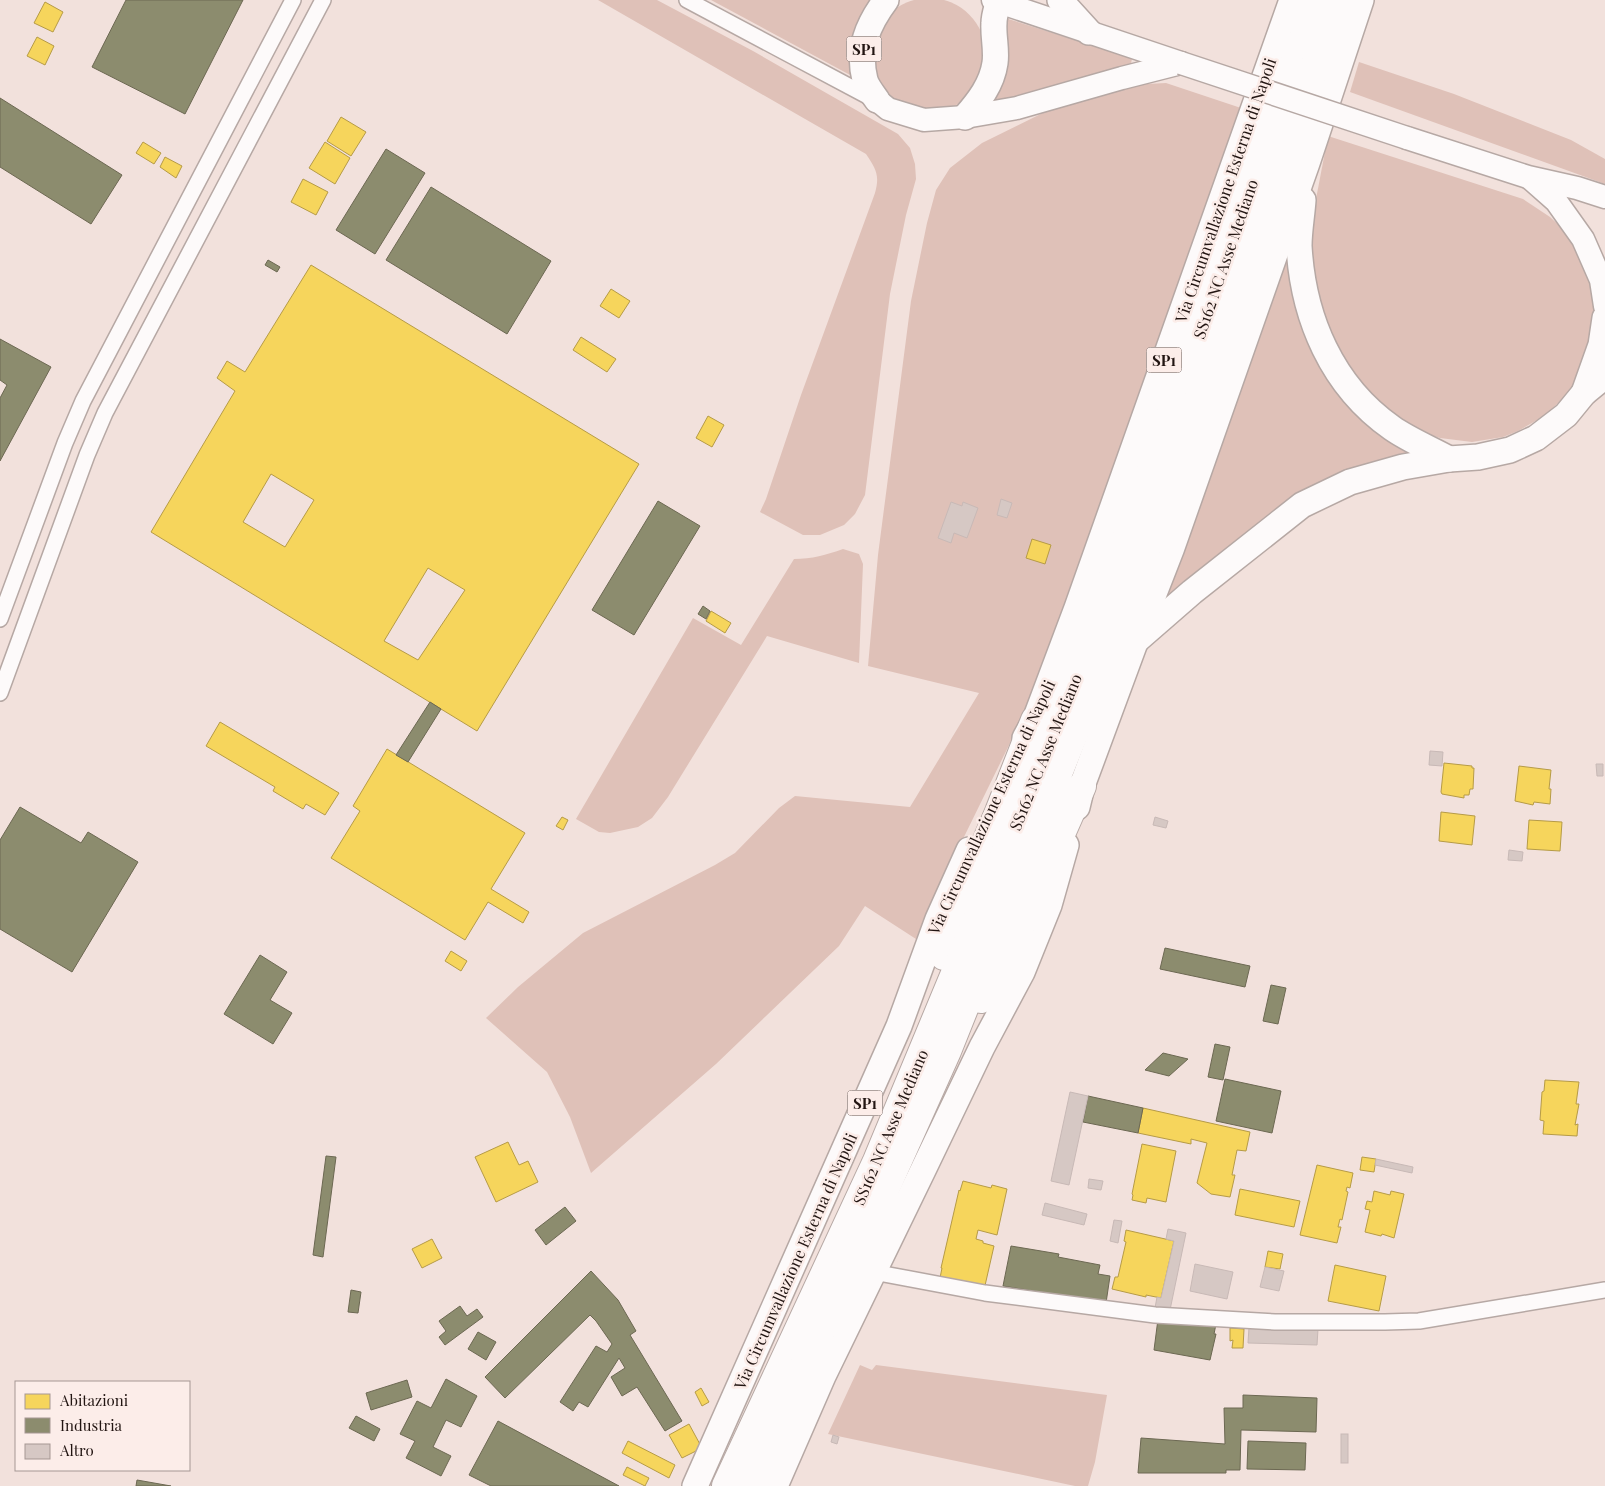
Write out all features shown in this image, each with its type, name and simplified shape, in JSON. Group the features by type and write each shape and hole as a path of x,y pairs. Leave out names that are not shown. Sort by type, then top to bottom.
{"highway":[{"name":"SS162 NC Asse Mediano","path":"726,1486 877,1161 1011,838 1108,591 1317,0"},
{"name":"SS162 NC Asse Mediano","path":"748,1486 848,1272 947,1051 1131,591 1338,0"},
{"path":"877,1161 968,885 1035,720"},
{"path":"947,1051 1004,963 1082,786"}],"main road":[{"name":"SP1","path":"877,100 865,81 863,55 865,36 873,17 886,0"},
{"path":"1060,0 1089,32"},
{"name":"Via Circumvallazione Esterna di Napoli","path":"695,1486 899,1026 938,918 983,820 1035,720 1080,599 1292,0"},
{"path":"775,1486 873,1272 982,1047 1022,972 1049,905 1082,786 1174,541 1307,163 1361,0"},
{"path":"965,117 988,86 993,73 996,61 994,24 997,1 1407,138 1528,177 1577,188 1605,197"},
{"path":"877,100 888,109 924,120 965,117 1017,108 1181,63"},
{"path":"1307,163 1299,244 1303,280 1315,328 1333,366 1362,403 1393,429 1449,458"},
{"path":"1528,177 1556,201 1583,239 1601,280 1605,306"},
{"path":"1584,393 1601,345 1605,318"},
{"path":"1136,640 1192,592 1302,506 1350,482 1403,467 1449,458 1478,457 1510,450 1536,438 1566,415 1584,393 1605,376"}],"street":[{"path":"0,619 65,443 83,401 293,0"},
{"path":"0,693 87,455 105,413 323,0"},
{"path":"687,0 877,100"},
{"path":"873,1272 985,1293 1155,1315 1275,1322 1419,1321 1605,1290"}],"shaded area":[{"path":"918,-1 940,-1 961,7 977,23 985,44 985,66 977,87 961,103 940,111 918,111 897,103 881,87 873,66 873,44 881,23 897,7"},
{"path":"598,0 657,0 753,51 898,134 910,148 915,164 916,179 906,215 890,294 865,495 855,514 844,525 820,535 803,535 760,512 875,193 877,177 875,168 866,154"},
{"path":"711,0 877,0 852,76"},
{"path":"1005,18 1132,58 1131,64 988,106"},
{"path":"1359,62 1454,94 1571,140 1605,159 1605,184 1350,92"},
{"path":"1166,83 1241,108 1178,298 1036,690 916,939 865,906 839,946 716,1064 591,1173 570,1117 547,1072 486,1018 518,987 583,933 735,853 779,808 795,796 910,807 979,693 868,666 878,555 911,301 927,223 936,190 950,168 982,143 1065,102 1128,85"},
{"path":"1328,136 1523,199 1550,217 1562,228 1572,241 1587,270 1595,301 1594,334 1577,380 1568,393 1546,415 1503,437 1472,442 1440,438 1404,426 1364,394 1321,325 1310,263 1312,220"},
{"path":"1288,255 1300,316 1418,452 1392,462 1166,601 1165,597 1285,257"},
{"path":"843,549 859,554 863,564 859,663 767,636 668,797 652,818 638,827 610,833 599,832 576,819 693,618 741,645 794,559 819,556"},
{"path":"860,1365 872,1370 876,1365 1107,1395 1095,1462 1088,1486 1075,1486 828,1434"}],"building: Abitazioni":[{"path":"45,2 63,12 53,32 34,23"},
{"path":"37,37 54,46 45,65 27,56"},
{"path":"341,117 366,132 351,156 327,141"},
{"path":"143,142 161,153 154,164 136,153"},
{"path":"325,142 350,158 335,184 309,168"},
{"path":"165,157 182,166 176,178 160,167"},
{"path":"303,179 328,192 316,215 291,202"},
{"path":"311,265 639,464 477,731 151,532 235,391 217,378 227,361 245,372","holes":["271,474 314,500 285,547 243,522","428,568 465,590 418,660 384,641"]},
{"path":"611,289 630,301 619,318 600,306"},
{"path":"581,337 616,359 607,372 573,350"},
{"path":"708,416 724,425 712,447 696,438"},
{"path":"1032,539 1051,545 1045,564 1026,558"},
{"path":"711,611 731,623 725,633 706,621"},
{"path":"220,722 339,793 325,815 306,804 303,809 273,791 275,787 206,746"},
{"path":"387,749 525,833 491,889 529,912 523,923 488,902 465,940 331,858 360,811 353,806"},
{"path":"1444,763 1472,766 1474,768 1473,789 1470,789 1469,795 1464,795 1464,798 1442,794"},
{"path":"1519,766 1551,770 1550,804 1534,802 1533,805 1515,801"},
{"path":"1441,812 1475,816 1472,845 1439,841"},
{"path":"562,817 568,820 563,830 556,826"},
{"path":"1529,820 1562,822 1560,851 1527,849"},
{"path":"451,951 467,961 461,971 445,961"},
{"path":"1545,1080 1579,1082 1576,1104 1579,1104 1575,1125 1578,1124 1577,1136 1543,1134 1544,1121 1540,1120"},
{"path":"1143,1108 1250,1132 1246,1151 1237,1150 1232,1175 1235,1175 1230,1197 1211,1194 1197,1183 1207,1143 1191,1139 1191,1144 1138,1133"},
{"path":"508,1142 519,1165 528,1161 538,1182 496,1202 475,1157"},
{"path":"1142,1144 1176,1151 1166,1202 1147,1198 1146,1203 1132,1200"},
{"path":"1362,1157 1376,1159 1374,1172 1360,1170"},
{"path":"1317,1165 1353,1173 1350,1188 1347,1187 1346,1191 1348,1192 1342,1220 1340,1219 1338,1227 1341,1227 1337,1243 1300,1235"},
{"path":"963,1181 991,1188 992,1185 1007,1189 997,1235 978,1230 976,1239 994,1246 984,1290 940,1278 959,1190"},
{"path":"1240,1189 1300,1201 1294,1227 1235,1215"},
{"path":"1374,1191 1390,1195 1391,1191 1404,1194 1394,1238 1365,1232 1370,1210 1365,1209 1367,1201 1372,1202"},
{"path":"1126,1230 1174,1241 1161,1298 1146,1295 1146,1297 1112,1289 1115,1277 1118,1277 1126,1242 1124,1241"},
{"path":"432,1239 442,1258 422,1268 412,1249"},
{"path":"1268,1251 1283,1254 1280,1269 1265,1267"},
{"path":"1335,1265 1386,1276 1379,1311 1328,1301"},
{"path":"1230,1328 1244,1329 1243,1348 1232,1348 1233,1340 1230,1341"},
{"path":"701,1388 709,1402 702,1406 695,1392"},
{"path":"689,1424 702,1448 682,1458 669,1435"},
{"path":"628,1441 675,1465 669,1478 622,1453"},
{"path":"627,1467 649,1478 645,1486 623,1475"}],"building: Industria":[{"path":"126,0 243,0 185,114 92,67"},
{"path":"0,98 122,175 91,224 0,167"},
{"path":"386,149 425,173 375,254 336,230"},
{"path":"431,187 551,261 507,334 386,260"},
{"path":"268,260 280,267 277,272 265,265"},
{"path":"0,339 51,367 0,461 0,398 7,385 0,380"},
{"path":"658,501 700,526 634,635 592,610"},
{"path":"703,606 710,611 706,619 698,614"},
{"path":"430,702 441,709 408,762 396,755"},
{"path":"20,807 81,843 88,832 138,862 72,972 0,929 0,840"},
{"path":"1165,948 1250,966 1245,987 1160,969"},
{"path":"260,955 287,972 270,1000 292,1013 273,1044 224,1014"},
{"path":"1271,985 1286,988 1278,1024 1263,1021"},
{"path":"1215,1044 1230,1047 1223,1080 1208,1077"},
{"path":"1163,1053 1188,1059 1169,1076 1145,1070"},
{"path":"1225,1079 1281,1091 1272,1133 1216,1121"},
{"path":"1088,1096 1143,1108 1138,1133 1083,1122"},
{"path":"326,1156 336,1157 323,1257 313,1255"},
{"path":"565,1207 576,1221 546,1245 535,1230"},
{"path":"1011,1246 1059,1254 1058,1257 1100,1265 1098,1274 1110,1276 1106,1303 1003,1286"},
{"path":"591,1271 618,1300 636,1331 630,1335 682,1421 665,1431 637,1387 622,1396 611,1377 625,1368 619,1358 588,1407 579,1402 573,1411 560,1402 596,1346 607,1352 612,1344 590,1315 505,1398 485,1377"},
{"path":"351,1290 361,1292 358,1313 348,1312"},
{"path":"460,1306 467,1316 477,1309 483,1317 445,1345 439,1337 446,1331 439,1321"},
{"path":"1158,1319 1216,1324 1214,1334 1216,1334 1210,1360 1154,1350"},
{"path":"478,1332 496,1342 486,1360 468,1349"},
{"path":"446,1379 477,1396 461,1427 446,1420 433,1447 451,1456 441,1476 406,1458 415,1441 400,1434 417,1401 431,1408"},
{"path":"407,1380 412,1397 371,1410 366,1393"},
{"path":"1243,1395 1317,1398 1316,1432 1241,1430 1240,1470 1226,1470 1226,1473 1138,1473 1141,1438 1225,1444 1224,1408 1243,1408"},
{"path":"356,1416 380,1429 374,1441 349,1428"},
{"path":"498,1421 619,1486 491,1486 469,1475"},
{"path":"1248,1441 1306,1443 1305,1470 1247,1469"},
{"path":"137,1480 171,1486 136,1486"}],"building: Altro":[{"path":"1001,499 1012,503 1007,518 997,515"},
{"path":"951,502 962,506 963,502 978,508 967,538 954,533 951,543 938,538"},
{"path":"1430,751 1443,752 1442,766 1429,765"},
{"path":"1596,764 1603,764 1603,776 1597,776"},
{"path":"1155,817 1168,821 1166,828 1153,825"},
{"path":"1509,850 1523,852 1522,861 1508,860"},
{"path":"1070,1092 1088,1096 1069,1185 1051,1181"},
{"path":"1376,1159 1413,1167 1412,1173 1375,1165"},
{"path":"1089,1179 1103,1181 1101,1190 1088,1188"},
{"path":"1045,1203 1087,1214 1084,1225 1042,1215"},
{"path":"1114,1220 1122,1221 1118,1243 1110,1241"},
{"path":"1168,1229 1186,1233 1170,1310 1155,1308 1157,1297 1161,1298 1174,1241 1166,1239"},
{"path":"1195,1264 1233,1272 1227,1299 1190,1291"},
{"path":"1265,1267 1284,1271 1279,1291 1260,1287"},
{"path":"1249,1327 1318,1329 1317,1345 1248,1343"},
{"path":"1341,1434 1348,1434 1348,1463 1341,1463"},
{"path":"833,1435 839,1437 837,1444 831,1442"}]}
